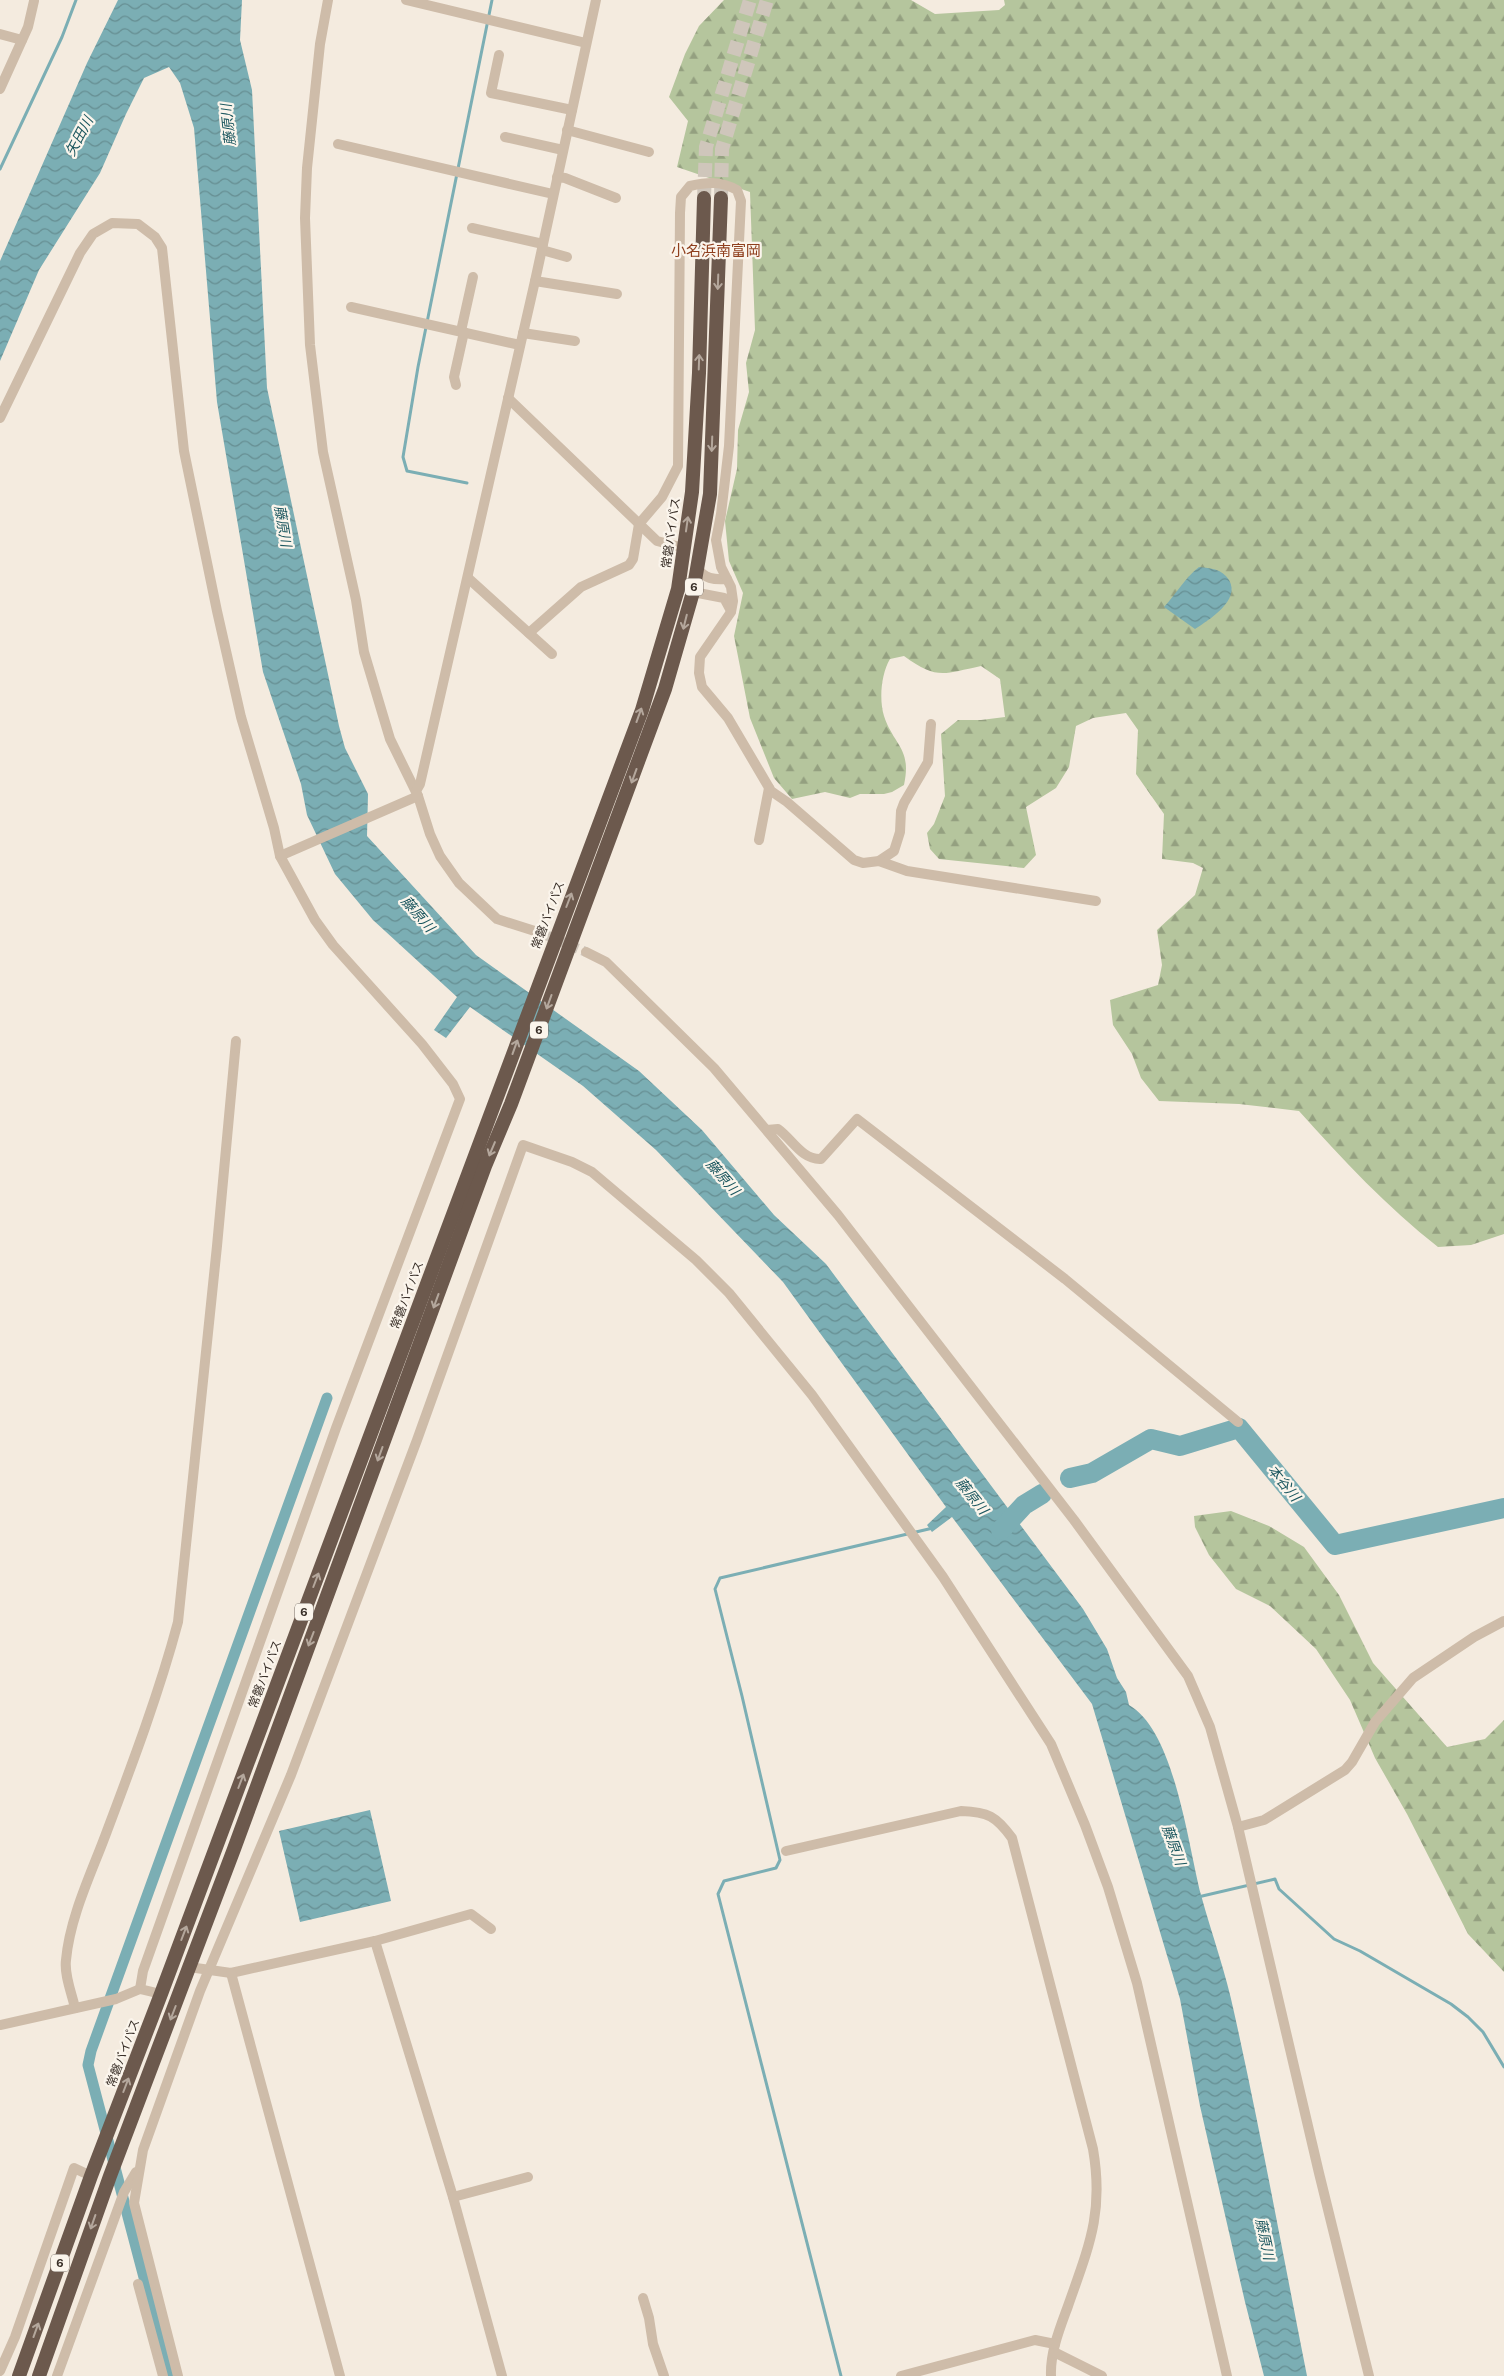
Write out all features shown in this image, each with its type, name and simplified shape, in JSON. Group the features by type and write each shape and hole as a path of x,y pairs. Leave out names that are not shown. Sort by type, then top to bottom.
{"highway":[{"name":"常磐バイパス","path":"19,2376 101,2149 161,1994 642,710 678,589 692,482 699,373 704,198"},
{"name":"6","path":"39,2376 110,2176 356,1520 485,1166 511,1104 666,689 693,592 710,494 721,198"}],"street":[{"path":"328,0 320,44 307,168 306,210 314,383 323,452 356,600 364,652 390,738 417,793 430,834 440,856 459,883 497,919 541,933"},
{"path":"406,0 586,43"},
{"path":"280,856 417,793 468,578 596,0"},
{"path":"0,89 28,27 34,1"},
{"path":"0,34 22,40"},
{"path":"499,55 490,93 572,110"},
{"path":"567,130 649,152"},
{"path":"505,137 563,150"},
{"path":"338,144 554,194"},
{"path":"557,177 565,178 616,198"},
{"path":"530,633 582,587 629,565 633,559 639,524 662,497 678,466 680,450 678,282 681,197 690,186 705,182 728,185 740,192 741,201 729,446 716,540 721,567 731,588 733,601 731,612 700,657 700,681 702,687 728,718 768,788 854,860 863,863 879,861 907,871 1096,901"},
{"path":"0,418 80,253 93,234 112,223 138,224 149,231 162,248 164,258 167,306 184,451 217,611 241,717 274,828 280,856 315,920 333,945 422,1044 453,1084 460,1099 336,1428 143,1971 140,1989"},
{"path":"472,228 542,247 567,257"},
{"path":"456,385 454,377 473,277"},
{"path":"535,281 617,294"},
{"path":"351,307 520,345"},
{"path":"523,333 575,341"},
{"path":"508,398 657,542 684,548"},
{"path":"697,567 707,577 715,580 727,579"},
{"path":"468,578 552,654"},
{"path":"693,592 724,598 731,612"},
{"path":"879,861 894,850 898,844 904,803 928,762 931,724"},
{"path":"759,840 768,788"},
{"path":"586,952 606,962 714,1068 838,1215 1074,1520 1188,1676 1210,1727 1238,1827 1319,2173 1369,2376"},
{"path":"75,2008 65,1962 71,1936 82,1899 132,1767 163,1676 178,1622 218,1246 236,1041"},
{"path":"767,1130 778,1129 806,1155 814,1159 821,1159 858,1119 1065,1279 1238,1422"},
{"path":"178,2376 136,2217 135,2190 139,2167 200,1991 291,1775 417,1440 523,1145 572,1162 592,1172 606,1182 696,1260 735,1300 812,1395 908,1526 1022,1696 1051,1744 1085,1824 1108,1886 1137,1983 1227,2376"},
{"path":"1238,1827 1264,1820 1344,1770 1352,1762 1375,1722 1412,1678 1474,1637 1504,1621"},
{"path":"786,1852 961,1811 982,1812 1000,1822 1012,1838 1093,2149 1098,2176 1098,2205 1093,2234 1054,2348 1050,2376"},
{"path":"189,1967 231,1973 375,1941 471,1914 492,1929"},
{"path":"375,1941 454,2197 502,2376"},
{"path":"231,1973 340,2376"},
{"path":"0,2025 116,2000 140,1989 161,1994"},
{"path":"56,2376 124,2192 139,2167"},
{"path":"0,2371 15,2337 74,2168 91,2176"},
{"path":"454,2197 528,2177"},
{"path":"138,2284 163,2376"},
{"path":"643,2298 649,2318 653,2344 664,2376"},
{"path":"901,2376 1035,2340 1054,2348 1102,2376"}],"green space":[{"path":"724,0 911,0 935,14 999,10 1005,5 1004,0 1504,0 1504,1234 1471,1245 1438,1247 1401,1216 1366,1182 1299,1111 1239,1104 1159,1101 1141,1078 1132,1054 1113,1025 1110,1000 1158,985 1162,965 1157,930 1195,895 1203,868 1193,863 1162,859 1164,814 1136,774 1138,730 1126,713 1093,718 1076,726 1069,767 1056,788 1026,807 1036,855 1024,868 939,859 930,849 927,833 934,824 945,796 941,734 958,720 1005,717 1000,679 981,666 941,673 925,669 904,656 890,659 883,679 882,710 888,726 901,748 906,763 904,785 892,792 860,794 850,798 825,792 792,799 774,778 750,718 734,636 743,593 729,561 725,521 737,469 738,430 749,392 746,363 755,330 750,192 677,167 688,121 669,97 685,54 699,26"},
{"path":"1231,1511 1269,1526 1304,1547 1339,1595 1373,1663 1447,1747 1485,1739 1504,1720 1504,1972 1468,1934 1407,1814 1375,1758 1350,1700 1316,1649 1270,1606 1236,1589 1209,1555 1195,1527 1194,1516"}],"water":[{"path":"118,0 242,0 240,40 252,90 267,388 339,726 345,748 368,794 367,836 476,955 639,1071 702,1130 774,1215 826,1264 1083,1609 1107,1649 1117,1678 1126,1692 1129,1705 1145,1719 1158,1739 1169,1764 1177,1791 1201,1895 1231,1997 1263,2148 1307,2376 1264,2376 1200,2106 1180,1999 1092,1704 952,1517 932,1532 927,1525 946,1507 783,1282 656,1150 583,1086 470,1007 446,1038 434,1030 457,997 373,920 335,874 307,815 301,784 263,672 217,402 194,128 180,83 169,67 144,78 100,173 39,270 0,361 0,261 87,63"},
{"path":"1199,567 1220,571 1229,580 1232,587 1231,595 1222,609 1195,629 1164,607 1189,576"},
{"path":"370,1810 391,1901 300,1922 279,1831"}],"waterway":[{"path":"0,169 62,37 76,0"},
{"path":"467,483 407,471 403,457 418,367 492,0"},
{"path":"170,2376 88,2065 91,2051 327,1398"},
{"name":"本谷川","path":"1070,1478 1092,1473 1151,1439 1180,1446 1239,1428 1335,1545 1504,1508"},
{"name":"本谷川","path":"1001,1530 1024,1505 1042,1494"},
{"path":"841,2376 718,1894 724,1881 776,1868 780,1860 715,1589 720,1578 933,1528"},
{"path":"1198,1897 1275,1879 1279,1889 1334,1939 1360,1951 1451,2004 1468,2017 1483,2032 1504,2067"}],"tunnel":[{"path":"704,198 706,147 750,0"},
{"path":"721,198 722,149 767,0"},
{"path":"541,933 586,952"}],"district":[{"name":"小名浜南富岡","path":"716,250"}],"water label":[{"name":"藤原川","path":"228,125"},
{"name":"矢田川","path":"79,136"},
{"name":"藤原川","path":"283,526"},
{"name":"藤原川","path":"418,914"},
{"name":"藤原川","path":"723,1177"},
{"name":"藤原川","path":"972,1496"},
{"name":"藤原川","path":"1174,1845"},
{"name":"藤原川","path":"1265,2239"}]}
